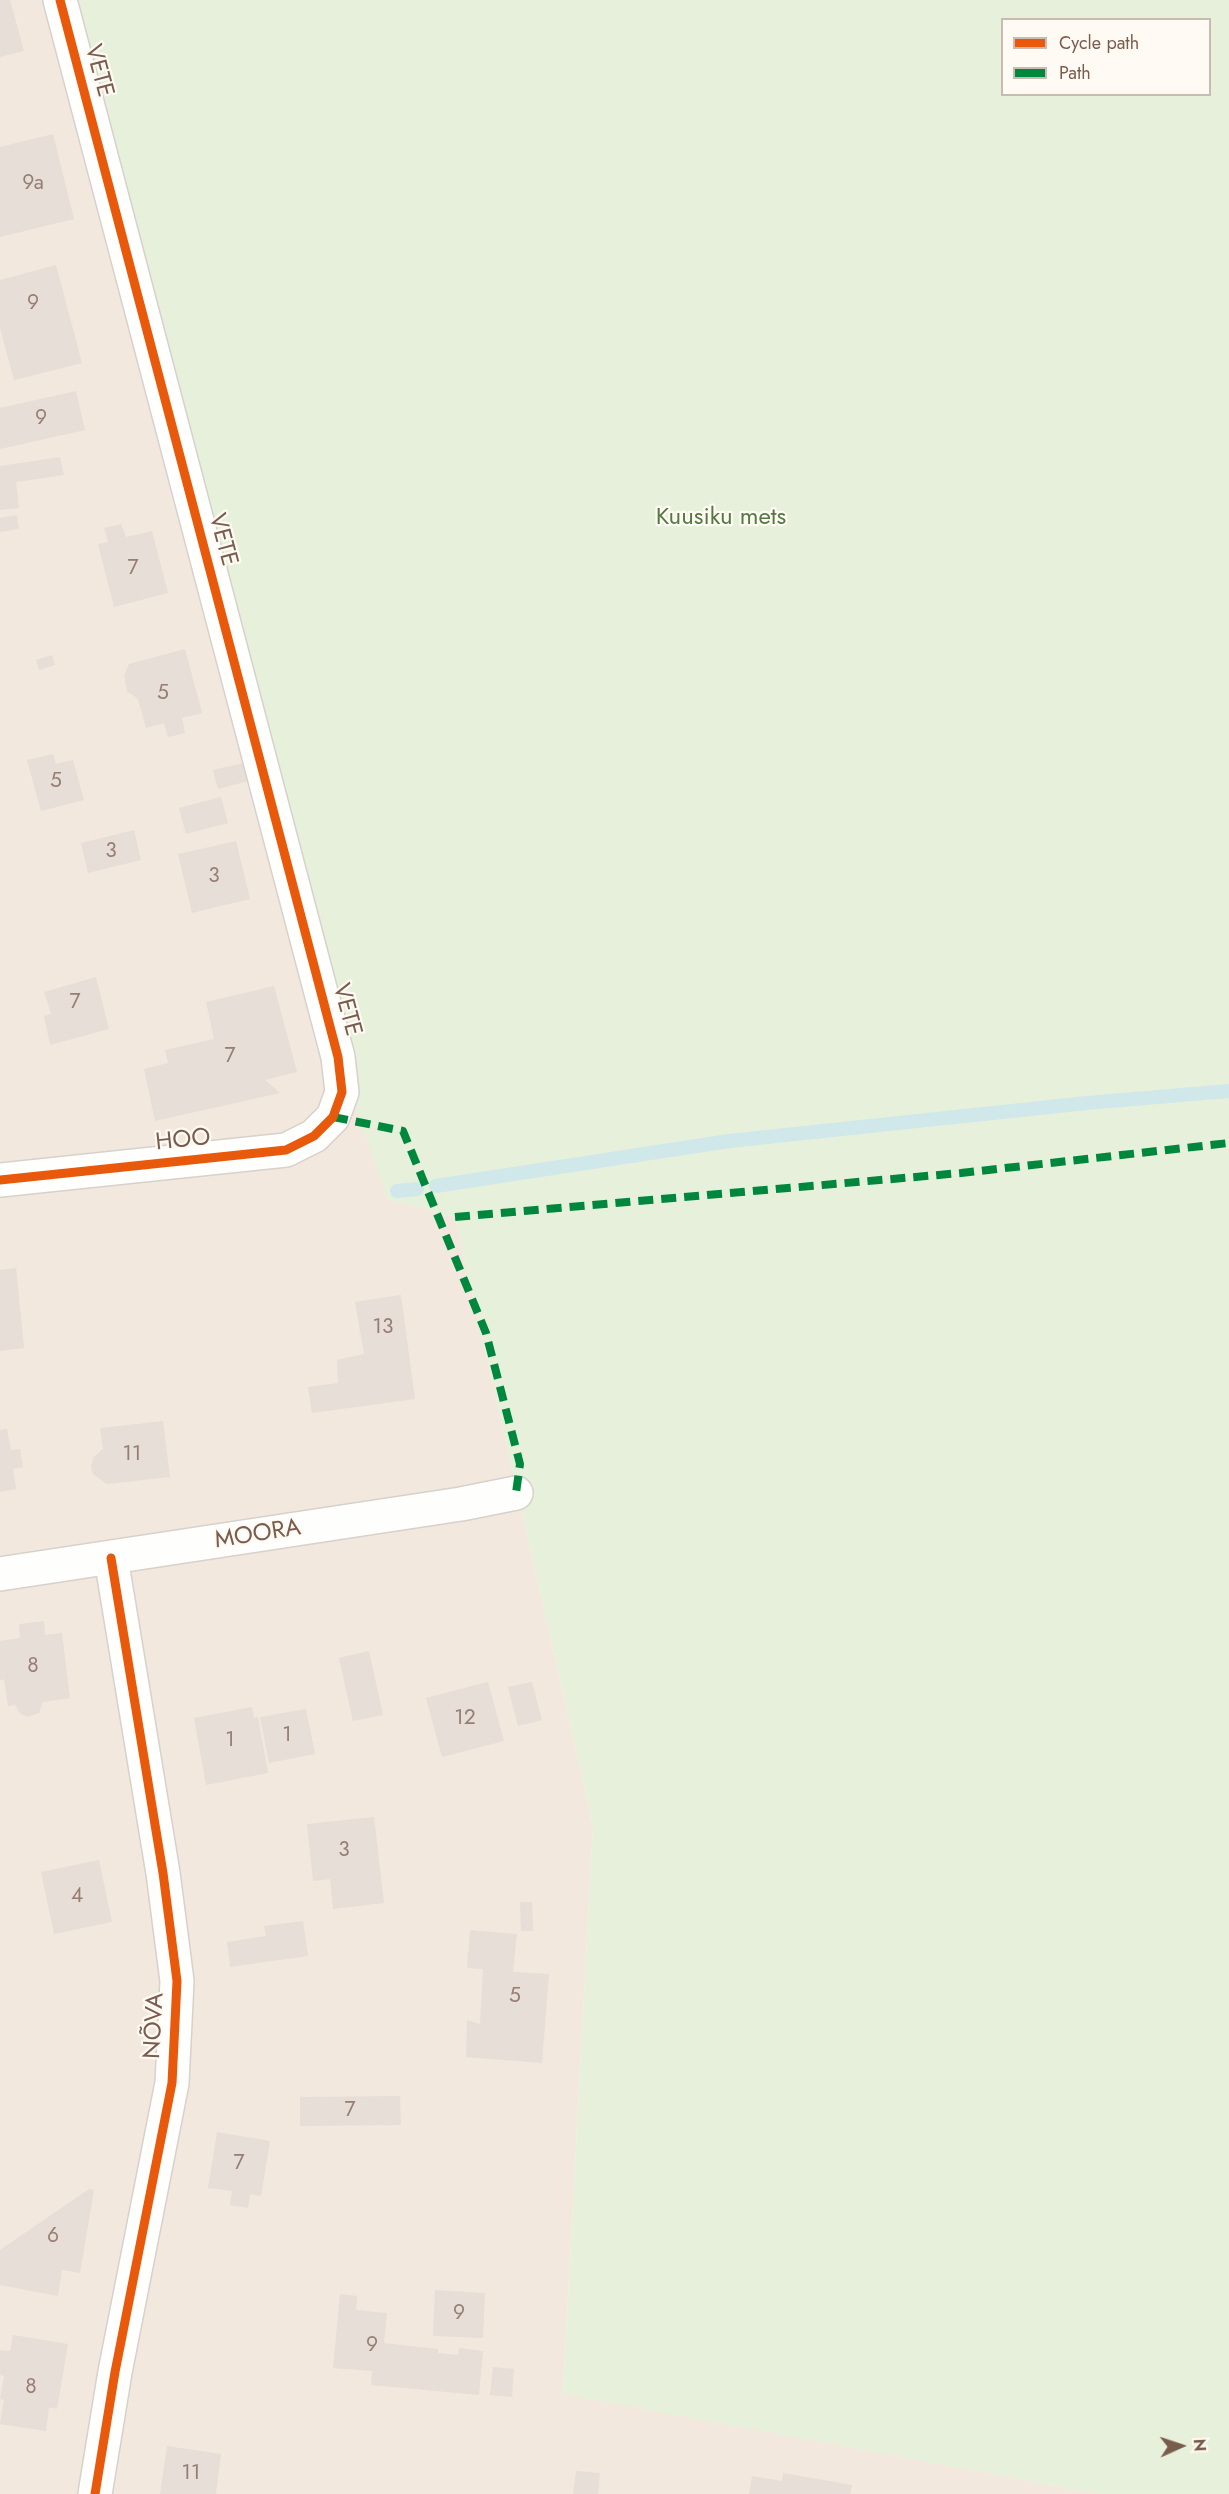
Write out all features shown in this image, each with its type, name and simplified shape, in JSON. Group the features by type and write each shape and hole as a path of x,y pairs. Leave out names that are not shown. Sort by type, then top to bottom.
{"street":[{"name":"VETE","path":"60,0 338,1057 342,1092"},
{"name":"HOO","path":"0,1180 286,1150 314,1136 333,1117 342,1092"},
{"name":"MOORA","path":"0,1574 516,1493"},
{"name":"NÕVA","path":"95,2494 115,2372 172,2083 177,1981 163,1873 111,1558"}],"shaded area":[{"path":"0,0 60,0 387,1199 455,1217 593,1825 563,2393 1100,2494 0,2494"}],"green space":[{"name":"Kuusiku mets","path":"60,0 1229,0 1229,2494 1100,2494 563,2394 593,1825 455,1217 387,1199 338,1057"}],"building":[{"path":"0,0 10,0 24,51 0,57"},
{"path":"53,134 74,219 0,237 0,147"},
{"path":"56,265 82,363 14,380 0,328 0,280"},
{"path":"76,391 85,430 0,449 0,408"},
{"path":"60,457 64,475 16,482 19,508 0,510 0,466"},
{"path":"17,515 19,529 0,532 0,518"},
{"path":"121,524 126,537 152,531 168,593 114,607 98,544 108,542 104,528"},
{"path":"185,649 202,713 182,718 185,733 168,737 164,723 146,728 138,699 127,691 124,676 129,664"},
{"path":"52,655 55,665 39,670 36,660"},
{"path":"53,754 56,764 73,760 84,800 41,811 27,760"},
{"path":"243,763 248,781 218,789 213,770"},
{"path":"221,797 228,823 186,834 179,808"},
{"path":"134,830 141,860 88,873 81,843"},
{"path":"236,841 250,899 192,913 178,854"},
{"path":"96,977 109,1029 50,1045 44,1016 51,1014 44,992"},
{"path":"274,986 297,1072 265,1080 280,1093 155,1121 144,1069 168,1063 165,1050 214,1039 206,1002"},
{"path":"16,1268 24,1348 0,1351 0,1270"},
{"path":"401,1295 415,1399 312,1413 308,1387 338,1383 337,1360 364,1354 355,1302"},
{"path":"163,1421 170,1477 107,1484 93,1474 91,1467 93,1458 103,1449 100,1428"},
{"path":"7,1429 11,1450 20,1449 23,1467 13,1469 16,1489 0,1492 0,1430"},
{"path":"44,1621 45,1635 62,1633 70,1698 43,1702 39,1713 27,1717 20,1713 15,1705 8,1706 4,1679 0,1680 0,1641 20,1638 19,1624"},
{"path":"369,1651 383,1715 353,1721 339,1658"},
{"path":"488,1682 504,1741 442,1757 426,1698"},
{"path":"532,1682 542,1720 518,1726 508,1687"},
{"path":"252,1707 254,1718 258,1717 268,1773 206,1785 194,1718"},
{"path":"306,1709 315,1754 269,1763 260,1717"},
{"path":"374,1817 384,1903 333,1909 330,1879 313,1881 307,1824"},
{"path":"99,1860 112,1922 54,1934 41,1872"},
{"path":"520,1902 532,1902 533,1931 521,1931"},
{"path":"303,1921 308,1956 230,1967 227,1942 266,1936 264,1926"},
{"path":"470,1930 517,1934 513,1972 549,1974 542,2063 466,2057 467,2020 480,2024 483,1969 467,1968"},
{"path":"400,2096 401,2125 300,2126 300,2097"},
{"path":"217,2132 270,2141 261,2196 250,2194 248,2208 230,2205 232,2191 208,2188"},
{"path":"89,2189 94,2190 80,2273 62,2270 58,2296 0,2285 0,2250"},
{"path":"435,2290 485,2293 483,2338 433,2336"},
{"path":"340,2294 357,2296 356,2310 387,2313 384,2343 438,2349 438,2353 458,2355 459,2348 483,2351 479,2395 371,2385 372,2371 333,2368"},
{"path":"13,2335 68,2344 57,2409 49,2407 46,2431 0,2424 4,2400 0,2399 4,2376 0,2375 0,2350 10,2351"},
{"path":"493,2367 514,2369 512,2397 490,2395"},
{"path":"167,2446 221,2454 216,2494 160,2494"},
{"path":"576,2471 600,2473 598,2494 573,2494"},
{"path":"783,2473 852,2485 850,2494 749,2494 752,2476 782,2481"}],"waterway":[{"path":"436,1186 729,1141 1087,1103 1229,1091"},
{"path":"397,1191 417,1189"}],"marked path":[{"path":"333,1117 403,1131 486,1333 520,1464 516,1493"},
{"path":"455,1217 961,1173 1229,1143"}],"cycle path":[{"path":"0,1180 286,1150 314,1136 333,1117 342,1092 338,1057 60,0"},
{"path":"95,2494 115,2372 172,2083 177,1981 163,1873 111,1558"}]}
